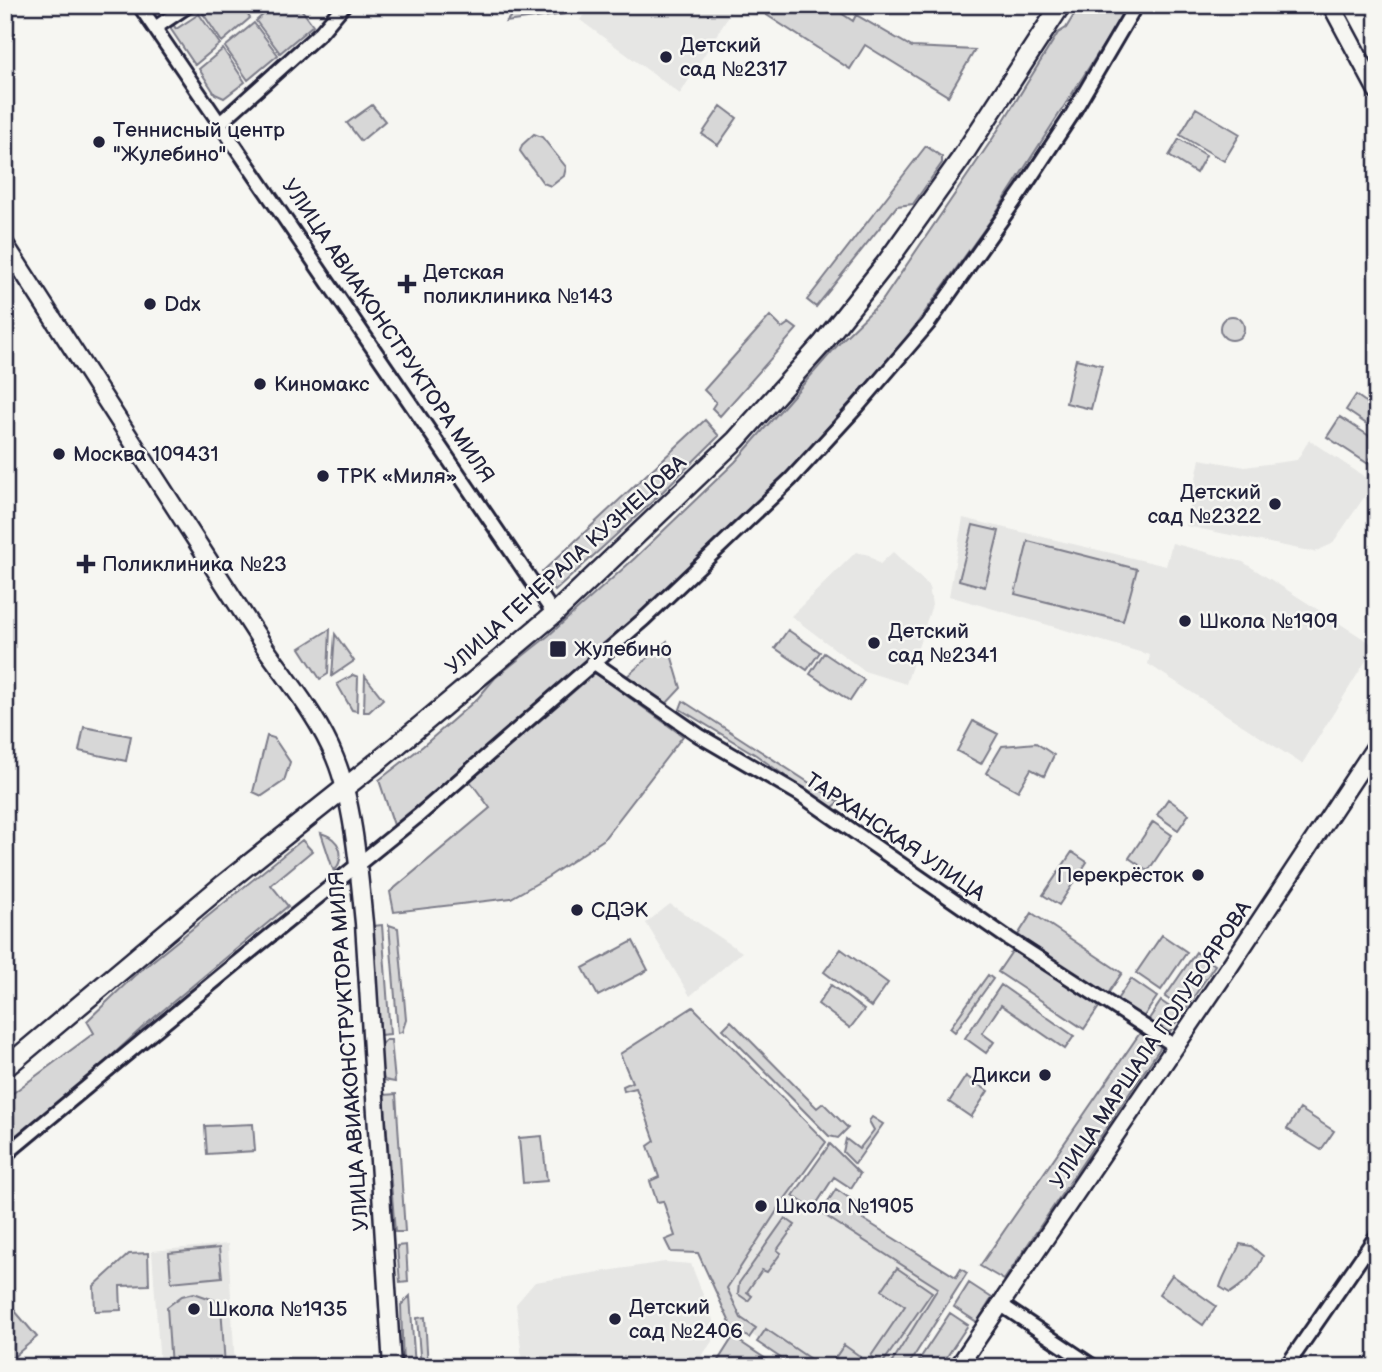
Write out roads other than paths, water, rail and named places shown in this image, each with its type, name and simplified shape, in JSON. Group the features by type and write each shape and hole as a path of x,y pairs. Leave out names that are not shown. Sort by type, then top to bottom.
{"main road":[{"name":"УЛИЦА ГЕНЕРАЛА КУЗНЕЦОВА","path":"5,1068 224,884 344,789 554,614 736,440 822,344 874,279 940,189 1061,5"}],"street":[{"name":"УЛИЦА АВИАКОНСТРУКТОРА МИЛЯ","path":"139,5 554,614"},
{"path":"155,28 189,5"},
{"path":"220,123 321,32 344,5"},
{"path":"5,1155 418,816 662,603 791,479 910,345 1031,178 1136,5"},
{"path":"1331,5 1377,91"},
{"name":"УЛИЦА АВИАКОНСТРУКТОРА МИЛЯ","path":"7,249 266,649 302,699 335,758 344,789 358,865 364,923 392,1367"},
{"name":"ТАРХАНСКАЯ УЛИЦА","path":"593,662 700,736 801,795 1009,939 1175,1046"},
{"name":"УЛИЦА МАРШАЛА ПОЛУБОЯРОВА","path":"958,1367 1375,752"},
{"path":"1286,1367 1377,1236"},
{"path":"1000,1304 1094,1367"}],"place":[{"name":"Детский сад №2317","path":"666,57"},
{"name":"Теннисный центр \"Жулебино\"","path":"99,142"},
{"name":"Детская поликлиника №143","path":"407,284"},
{"name":"Ddx","path":"150,304"},
{"name":"Киномакс","path":"260,384"},
{"name":"Москва 109431","path":"59,454"},
{"name":"ТРК «Миля»","path":"323,476"},
{"name":"Детский сад №2322","path":"1275,504"},
{"name":"Поликлиника №23","path":"86,564"},
{"name":"Школа №1909","path":"1185,621"},
{"name":"Детский сад №2341","path":"874,643"},
{"name":"Жулебино","path":"558,649"},
{"name":"Перекрёсток","path":"1198,875"},
{"name":"СДЭК","path":"577,910"},
{"name":"Дикси","path":"1045,1075"},
{"name":"Школа №1905","path":"761,1206"},
{"name":"Школа №1935","path":"194,1309"},
{"name":"Детский сад №2406","path":"615,1319"}]}
